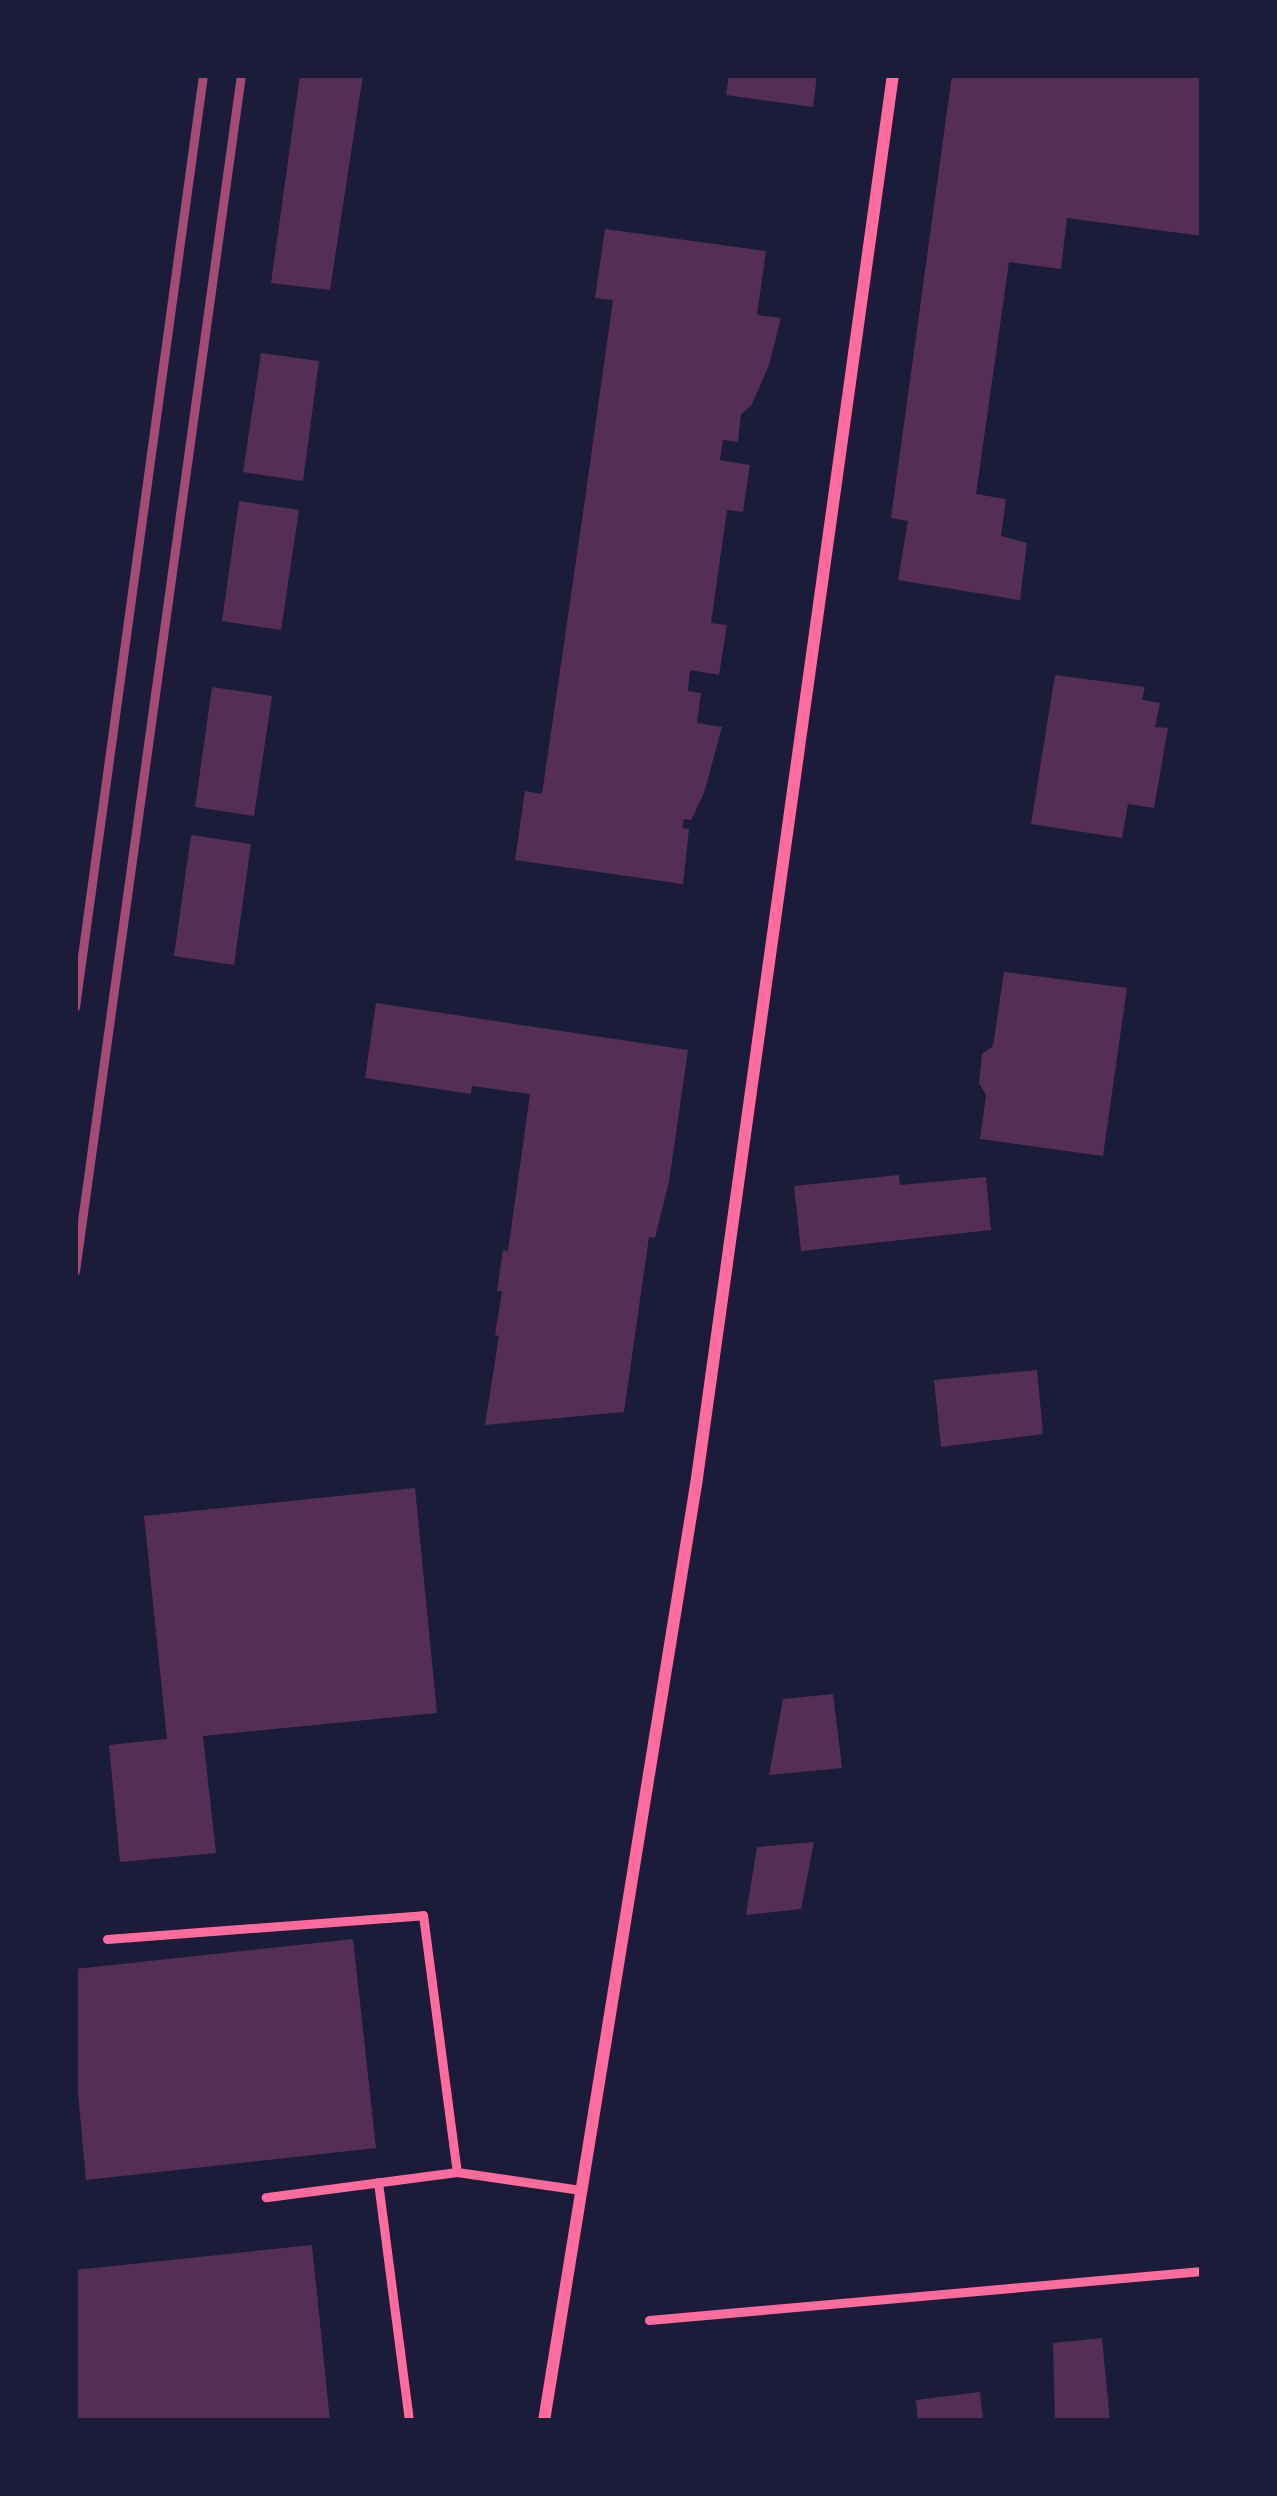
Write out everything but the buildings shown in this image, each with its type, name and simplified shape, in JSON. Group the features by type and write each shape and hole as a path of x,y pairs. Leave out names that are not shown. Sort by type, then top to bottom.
{"street":[{"path":"544,2421 725,1287 893,75"}],"lane":[{"path":"107,1939 423,1915 457,2172"},
{"path":"266,2197 457,2172 581,2190"},
{"path":"378,2182 409,2421"},
{"path":"649,2320 1202,2271"}],"railway":[{"path":"75,1007 203,75"},
{"path":"75,1271 241,75"}]}
